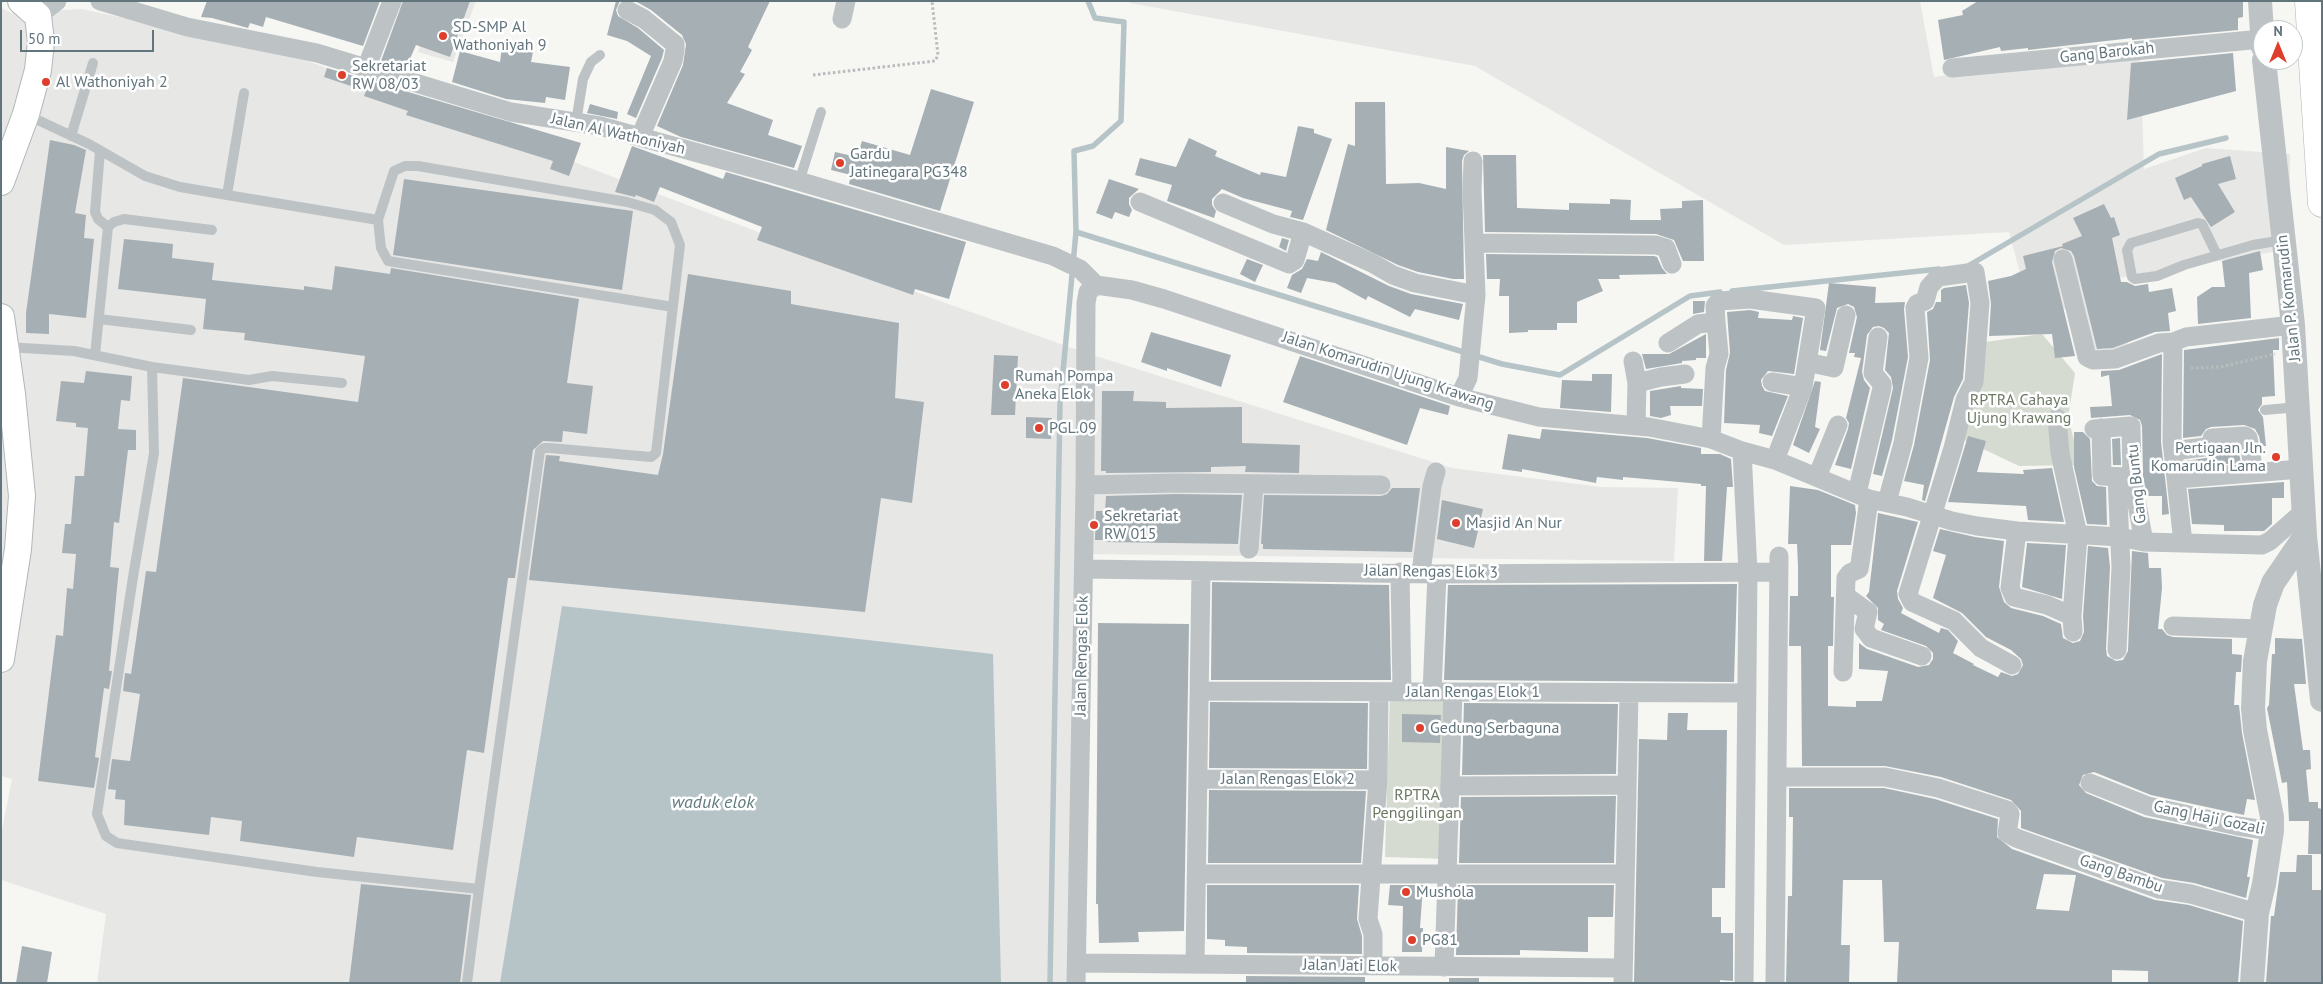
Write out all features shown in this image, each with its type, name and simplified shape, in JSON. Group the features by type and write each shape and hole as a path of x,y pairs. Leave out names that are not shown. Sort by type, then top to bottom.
{"highway":[{"path":"2309,1 2322,203"}],"main road":[{"path":"1,182 26,114 38,70 41,42 39,6"},
{"path":"1,317 22,496 18,549 6,603 1,659"}],"street":[{"name":"Jalan Al Wathoniyah","path":"100,1 139,7 187,27 317,53 511,112 576,122 640,137 800,182 1053,256 1080,270 1096,285"},
{"path":"366,68 392,1"},
{"name":"Jalan P. Komarudin","path":"2260,1 2261,20"},
{"path":"627,10 644,19 675,44 673,61 640,137"},
{"name":"Gang Barokah","path":"1952,68 2253,50"},
{"name":"Jalan P. Komarudin","path":"2265,70 2293,325 2305,536 2322,700"},
{"path":"1459,397 1468,378 1476,295 1472,190 1473,161"},
{"path":"1140,202 1289,264 1295,260 1303,232"},
{"path":"1223,203 1273,224 1303,232 1372,263 1393,275 1416,283 1476,295"},
{"path":"1475,243 1656,244 1666,248 1672,264"},
{"path":"2063,259 2087,357 2093,360 2115,359 2158,343 2173,342 2186,336 2293,325"},
{"path":"1871,498 1903,443 1919,358 1915,308 1917,304 1925,301 1929,287 1938,277 1975,272 1980,303 1978,355 1972,389 1965,400 1953,448 1908,590 1908,597 1912,602 1954,620 1981,648 2012,665"},
{"name":"Jalan Rengas Elok","path":"1076,983 1084,569 1086,297 1088,292 1096,285"},
{"name":"Jalan Komarudin Ujung Krawang","path":"1096,285 1132,290 1164,298 1459,397 1539,417 1670,430 1711,439 1742,451 1775,460 1871,498 1977,526 2017,532 2120,537 2144,542 2262,544 2270,541 2304,511"},
{"path":"1711,439 1714,368 1719,354 1715,306 1719,301 1750,299 1816,308 1803,387 1775,460"},
{"path":"1807,362 1834,368 1846,315"},
{"path":"1668,343 1692,327 1716,322"},
{"path":"1843,672 1846,578 1850,573 1859,569 1871,498 1882,388 1882,384 1872,373 1878,336"},
{"path":"2173,342 2173,447 2183,543"},
{"path":"1633,361 1637,383 1636,426"},
{"path":"1637,383 1685,374"},
{"path":"1772,382 1803,387"},
{"path":"2017,532 2010,588 2014,597 2047,605 2073,624 2078,535 2060,453 2057,418"},
{"path":"1817,477 1838,425"},
{"name":"Gang Buntu","path":"2124,477 2102,476 2098,428 2131,426 2124,477 2144,542"},
{"path":"2173,447 2212,446 2212,438 2245,436 2248,438 2254,472"},
{"path":"1742,451 1748,572 1744,983"},
{"path":"2177,479 2301,469"},
{"path":"1432,692 1429,573 1432,486 1436,472"},
{"path":"2117,650 2120,537 2124,477"},
{"path":"1085,485 1176,483 1381,486"},
{"path":"1249,549 1254,485"},
{"path":"2252,983 2257,913 2264,884 2272,831 2272,817 2258,750 2253,708 2255,661 2265,605 2273,582 2305,536"},
{"name":"Jalan Rengas Elok 3","path":"1084,569 1429,573 1748,572 1779,564 1778,777"},
{"path":"1195,964 1201,571"},
{"path":"1400,572 1402,692"},
{"path":"1846,596 1868,612 1864,629 1871,638 1922,656"},
{"path":"2173,626 2261,628"},
{"name":"Jalan Rengas Elok 1","path":"1200,691 1747,693"},
{"path":"1377,970 1373,934 1368,919 1378,780 1379,692"},
{"path":"1444,966 1454,692"},
{"path":"1623,975 1629,693"},
{"path":"1775,983 1778,777"},
{"name":"Gang Bambu","path":"1778,777 1885,778 1938,788 2007,810 2010,812 2007,833 2016,838 2159,889 2191,894 2257,913"},
{"name":"Jalan Rengas Elok 2","path":"1198,779 1378,780"},
{"name":"Gang Haji Gozali","path":"2090,783 2156,808 2238,826 2272,831"},
{"path":"1450,786 1627,785"},
{"path":"1197,874 1625,874"},
{"name":"Jalan Jati Elok","path":"1077,963 1195,964 1377,970 1419,974 1444,966 1623,975"}],"lane":[{"path":"576,122 583,79 591,62 600,56"},
{"path":"71,136 93,64"},
{"path":"227,195 244,94"},
{"path":"800,182 821,112"},
{"path":"26,114 145,176 180,187 378,220"},
{"path":"100,151 95,212 98,219 108,227"},
{"path":"467,983 540,451 544,448 550,448 654,456 673,307 680,245 671,222 656,210 627,202 418,166 405,166 394,171 378,220 381,248 388,260 673,307"},
{"path":"95,355 108,227 114,222 124,219 212,230"},
{"path":"2217,255 2202,224 2198,223 2131,243 2127,250 2133,279 2157,276 2217,255 2253,245 2283,240"},
{"path":"99,319 191,330"},
{"path":"6,347 49,349 95,355 152,367 249,380 272,376 342,382"},
{"path":"152,367 154,453 125,625 97,814 106,836 117,843 317,872 479,889"},
{"path":"2265,410 2299,407"}],"path":[{"path":"813,75 935,61 938,55 932,1"},
{"path":"2174,369 2220,367 2295,349"}],"shaded area":[{"name":"SD-SMP Al Wathoniyah 9","path":"400,1 476,1 453,62 418,52 428,21 396,8"},
{"path":"1130,1 1920,1 1934,77 2140,46 2144,169 2206,148 2290,154 2290,249 2113,279 2129,349 2089,358 2070,308 2031,314 2009,232 1784,245 1475,66 1130,3"},
{"path":"1,8 12,13 81,9 279,50 940,301 1083,352 1452,468 1601,487 1678,488 1674,561 1083,554 1077,983 97,983 106,914 1,880 1,835 12,779 1,776"}],"green space":[{"name":"RPTRA Cahaya Ujung Krawang","path":"2042,334 2075,373 2068,418 2081,465 2019,466 1960,438 1985,342"},
{"name":"RPTRA Penggilingan","path":"1448,694 1447,859 1385,857 1390,696"}],"water":[{"name":"waduk elok","path":"562,606 993,654 1001,983 500,983"}],"building":[{"path":"207,1 380,1 363,46 266,17 263,27 250,23 248,28 212,18 201,17"},
{"path":"403,1 470,1 450,57 416,45 406,68 381,61"},
{"path":"616,1 620,1 616,10 618,16 638,28 664,50 636,118 627,114 651,56 627,41 607,35"},
{"path":"635,1 770,1 748,47 752,50 740,72 745,74 727,103 773,120 768,135 802,146 794,168 681,137 657,126 683,65 686,44 682,35 651,10"},
{"path":"1978,1 2243,1 2243,17 2238,18 2238,30 2132,40 2132,38 2028,50 2028,48 2001,51 2000,47 1944,60 1938,20 1963,15 1962,11"},
{"path":"502,47 533,52 531,62 570,67 565,100 546,97 545,103 506,99 452,82 460,51 500,62"},
{"path":"2233,53 2236,91 2127,120 2131,63"},
{"path":"327,68 581,143 569,176 550,169 553,161 406,115 408,111 364,96 366,91 324,77"},
{"path":"931,89 974,102 940,211 849,184 851,175 831,170 835,152 857,157 862,141 910,155"},
{"path":"1355,102 1385,102 1386,184 1419,183 1446,189 1446,147 1469,151 1464,155 1462,161 1464,279 1453,279 1418,272 1398,265 1326,230 1348,144 1355,146"},
{"path":"590,104 618,112 617,119 587,113"},
{"path":"1298,126 1314,129 1314,133 1332,139 1303,220 1290,217 1292,211 1243,198 1222,189 1212,199 1212,205 1216,211 1214,218 1167,201 1172,185 1135,175 1140,158 1176,167 1189,138 1217,151 1215,156 1260,175 1261,172 1286,177"},
{"path":"50,140 74,145 86,150 75,213 86,215 84,238 94,239 86,318 49,314 49,334 26,333 26,313"},
{"path":"632,146 723,179 726,172 966,242 949,299 915,289 913,295 757,240 762,227 660,187 654,202 636,195 635,197 615,192"},
{"path":"1483,155 1516,155 1517,208 1569,210 1569,203 1610,204 1610,199 1631,200 1630,220 1661,220 1660,209 1682,208 1682,201 1703,200 1704,261 1683,261 1674,240 1656,234 1485,232"},
{"path":"2230,156 2236,179 2218,184 2235,212 2211,227 2191,197 2184,200 2175,178 2202,166 2202,164"},
{"path":"404,179 633,211 622,290 393,255"},
{"path":"1109,179 1139,189 1129,198 1132,210 1129,217 1115,212 1112,219 1096,213"},
{"path":"2104,204 2111,218 2114,217 2120,235 2112,238 2121,282 2127,282 2135,286 2148,284 2149,292 2172,288 2176,311 2168,313 2170,331 2155,332 2113,348 2097,349 2074,256 2071,251 2061,248 2055,251 2052,262 2075,356 2055,358 2052,334 1989,336 1991,304 1988,281 2011,276 2026,269 2023,256 2063,246 2062,244 2082,236 2073,218"},
{"path":"1282,238 1289,240 1286,251 1279,247"},
{"path":"124,239 173,244 172,258 214,263 212,280 304,290 304,286 332,290 335,266 390,274 391,268 579,299 567,383 593,386 587,434 563,431 562,442 543,441 533,450 515,578 508,578 484,753 467,750 453,850 357,837 354,857 240,841 242,821 211,817 209,835 124,825 125,800 115,799 116,790 108,789 112,759 130,761 140,694 123,691 125,673 131,674 146,571 156,572 183,378 358,402 365,356 244,340 245,333 203,329 206,299 118,289"},
{"path":"2260,251 2263,270 2249,273 2251,318 2198,324 2197,297 2212,287 2225,287 2222,261"},
{"path":"1321,252 1389,286 1411,294 1463,304 1459,320 1415,309 1410,317 1368,296 1366,300 1335,283 1307,278 1301,293 1287,288 1292,275 1302,269 1307,259 1318,261"},
{"path":"1486,254 1654,256 1657,257 1667,274 1619,275 1620,279 1598,279 1603,291 1577,302 1577,323 1557,323 1557,330 1528,330 1528,332 1509,333 1509,296 1499,296 1500,279 1487,279"},
{"path":"1247,259 1263,265 1255,282 1240,274"},
{"path":"688,274 791,291 791,304 899,323 895,398 924,402 912,503 881,498 865,612 529,580 546,455 560,456 559,461 658,475 663,454"},
{"path":"1829,283 1876,287 1875,303 1905,302 1908,357 1892,440 1882,476 1873,474 1893,388 1891,377 1885,370 1889,333 1879,326 1873,327 1867,335 1862,372 1864,380 1870,388 1851,469 1835,465 1848,429 1849,423 1846,418 1861,358 1854,357 1855,353 1849,353 1857,317 1854,307 1848,304 1837,308 1826,351 1820,350"},
{"path":"1966,285 1969,303 1963,379 1954,397 1925,501 1922,500 1924,485 1904,481 1914,445 1930,360 1927,312 1933,309 1936,302 1941,302 1941,290"},
{"path":"1693,301 1705,301 1704,312 1693,314"},
{"path":"1750,310 1759,312 1758,318 1792,320 1793,316 1803,318 1794,374 1768,371 1761,380 1765,391 1788,396 1772,436 1759,433 1760,425 1724,423 1726,370 1730,353 1727,312"},
{"path":"1151,332 1231,355 1221,387 1167,368 1167,371 1141,362"},
{"path":"1706,334 1706,358 1696,358 1696,360 1646,369 1642,354 1669,354"},
{"path":"2279,338 2279,350 2273,350 2275,396 2262,397 2262,404 2258,410 2263,417 2266,446 2261,446 2255,429 2244,425 2211,427 2206,429 2201,436 2183,438 2184,350"},
{"path":"2162,354 2161,442 2169,514 2162,515 2162,496 2147,496 2143,476 2142,426 2140,420 2130,415 2091,418 2090,407 2112,406 2109,375 2101,377 2101,371 2119,370"},
{"name":"Rumah Pompa Aneka Elok","path":"994,355 1018,356 1015,415 991,415"},
{"path":"1300,356 1450,406 1448,415 1420,408 1407,445 1283,402"},
{"path":"86,371 132,376 130,401 121,400 118,429 136,430 136,450 128,450 119,523 114,522 110,567 119,568 109,671 112,671 109,689 104,688 95,757 99,758 94,788 38,781 56,635 63,636 67,588 73,589 76,554 62,553 65,524 71,524 75,476 84,476 88,428 76,427 76,423 56,421 61,381 84,383"},
{"path":"1592,374 1612,374 1611,412 1560,408 1562,380 1592,381"},
{"path":"1815,381 1821,382 1815,427 1820,429 1809,453 1793,445"},
{"path":"1681,386 1681,388 1703,389 1702,406 1670,406 1671,415 1661,418 1650,416 1650,391"},
{"path":"1102,391 1134,391 1133,401 1166,402 1166,408 1242,407 1242,443 1300,445 1299,473 1245,472 1246,466 1211,467 1211,472 1106,473 1106,471 1101,471"},
{"name":"PGL.09","path":"1026,417 1052,418 1051,439 1026,438"},
{"path":"1542,429 1647,438 1701,448 1701,454 1720,454 1731,459 1733,487 1727,487 1722,561 1704,561 1706,486 1623,477 1623,480 1597,477 1596,483 1522,469 1522,472 1502,469 1508,434 1540,439"},
{"path":"2074,432 2083,432 2090,439 2092,481 2097,486 2106,487 2107,525 2087,524 2074,467"},
{"path":"1968,436 1986,441 1977,472 2024,474 2023,470 2052,468 2064,522 2028,520 2026,506 1948,502"},
{"path":"2120,438 2121,465 2113,465 2112,439"},
{"path":"2238,448 2241,463 2186,467 2185,461 2213,457 2219,455 2223,449"},
{"path":"2284,482 2284,498 2272,498 2272,524 2264,531 2224,531 2224,525 2192,524 2188,489"},
{"path":"1790,486 1818,490 1855,505 1856,513 1851,545 1831,545 1831,597 1834,597 1833,646 1828,646 1828,706 1856,707 1856,701 1882,701 1888,671 1859,669 1859,643 1867,649 1918,667 1929,665 1933,659 1933,653 1926,646 1881,630 1884,624 1878,620 1878,608 1866,596 1869,592 1878,513 1918,522 1897,591 1898,599 1903,608 1901,613 1939,633 1941,628 1948,630 1958,641 1953,653 1998,677 2001,672 2012,676 2018,674 2023,665 2021,659 2011,650 1986,637 1962,613 1933,598 1946,555 1933,551 1940,529 2004,541 1999,587 2004,602 2011,608 2043,616 2061,624 2063,638 2073,643 2080,641 2084,632 2083,616 2088,546 2108,548 2110,567 2106,649 2107,656 2116,661 2123,660 2128,651 2132,551 2148,553 2149,568 2161,568 2162,588 2158,629 2162,629 2167,635 2173,637 2232,639 2232,654 2242,655 2241,672 2236,672 2234,705 2239,705 2242,733 2255,800 2247,799 2244,815 2151,795 2094,772 2083,775 2079,785 2086,793 2144,817 2253,840 2247,877 2250,877 2246,898 2194,883 2162,878 2021,828 2021,811 2011,800 1941,777 1885,766 1802,766 1801,646 1789,646 1790,596 1798,596 1797,544 1788,544"},
{"path":"1392,488 1420,488 1412,552 1263,549 1263,544 1261,544 1264,495 1381,496 1387,494"},
{"path":"1242,495 1238,544 1105,542 1105,540 1095,540 1096,511 1105,511 1106,496"},
{"name":"Masjid An Nur","path":"1442,500 1483,509 1474,548 1437,539"},
{"path":"2027,543 2066,545 2062,599 2022,587"},
{"path":"1212,582 1389,585 1391,680 1211,680"},
{"path":"1737,584 1734,682 1444,680 1448,585"},
{"path":"1098,623 1189,624 1184,931 1138,932 1139,942 1099,943 1098,904 1096,904"},
{"path":"2275,638 2302,639 2306,684 2294,684 2303,750 2310,750 2311,769 2306,770 2309,802 2318,802 2318,808 2322,809 2322,854 2308,854 2309,821 2289,821 2287,782 2282,783 2267,708 2269,705 2272,654 2275,654"},
{"path":"1210,702 1368,703 1367,769 1209,768"},
{"path":"1464,703 1618,704 1616,774 1462,775"},
{"path":"1668,713 1688,713 1687,730 1727,730 1725,888 1712,888 1712,917 1721,917 1721,933 1733,933 1733,981 1720,980 1720,983 1634,983 1639,739 1667,740"},
{"name":"Gedung Serbaguna","path":"1402,714 1441,715 1440,743 1402,742"},
{"path":"1789,788 1884,788 1935,799 1998,819 1997,837 2012,849 2155,900 2189,905 2243,921 2238,983 2148,983 2148,971 2112,970 2112,983 1897,983 1899,942 1884,942 1882,880 1843,880 1841,945 1850,945 1849,983 1786,983 1788,896 1792,896 1793,817 1789,817","holes":["2044,874 2076,875 2069,911 2036,909"]},
{"path":"1209,790 1366,791 1361,863 1208,863"},
{"path":"1616,796 1614,863 1459,863 1461,797"},
{"path":"2297,855 2312,855 2312,890 2322,890 2322,983 2266,983 2271,916 2274,916 2280,872 2296,872"},
{"path":"361,884 471,895 460,983 349,983"},
{"path":"1207,885 1359,885 1357,919 1362,936 1362,954 1247,953 1247,947 1225,946 1225,940 1207,939"},
{"path":"1390,885 1423,885 1420,928 1423,928 1422,952 1402,952 1403,906 1388,905"},
{"path":"1458,885 1614,885 1613,917 1588,917 1588,952 1520,950 1520,955 1456,955"},
{"path":"22,946 52,952 47,983 16,983"},
{"path":"1246,976 1365,977 1365,983 1246,983"},
{"path":"1449,978 1479,978 1479,983 1449,983"}],"waterway":[{"path":"1088,1 1095,18 1124,22 1121,121 1093,146 1074,151 1076,232 1502,364 1560,375 1690,296 1720,292"},
{"path":"1968,266 2159,154 2226,138"},
{"path":"1050,983 1060,404 1076,232"},
{"path":"1732,291 1939,269"}],"place":[{"name":"SD-SMP Al Wathoniyah 9","path":"443,36"},
{"name":"Sekretariat RW 08/03","path":"342,75"},
{"name":"Al Wathoniyah 2","path":"46,82"},
{"name":"Gardu Jatinegara PG348","path":"840,163"},
{"name":"Rumah Pompa Aneka Elok","path":"1005,385"},
{"name":"PGL.09","path":"1039,428"},
{"name":"Pertigaan Jln. Komarudin Lama","path":"2276,457"},
{"name":"Masjid An Nur","path":"1456,523"},
{"name":"Sekretariat RW 015","path":"1094,525"},
{"name":"Gedung Serbaguna","path":"1420,728"},
{"name":"Mushola","path":"1406,892"},
{"name":"PG81","path":"1412,940"}]}
